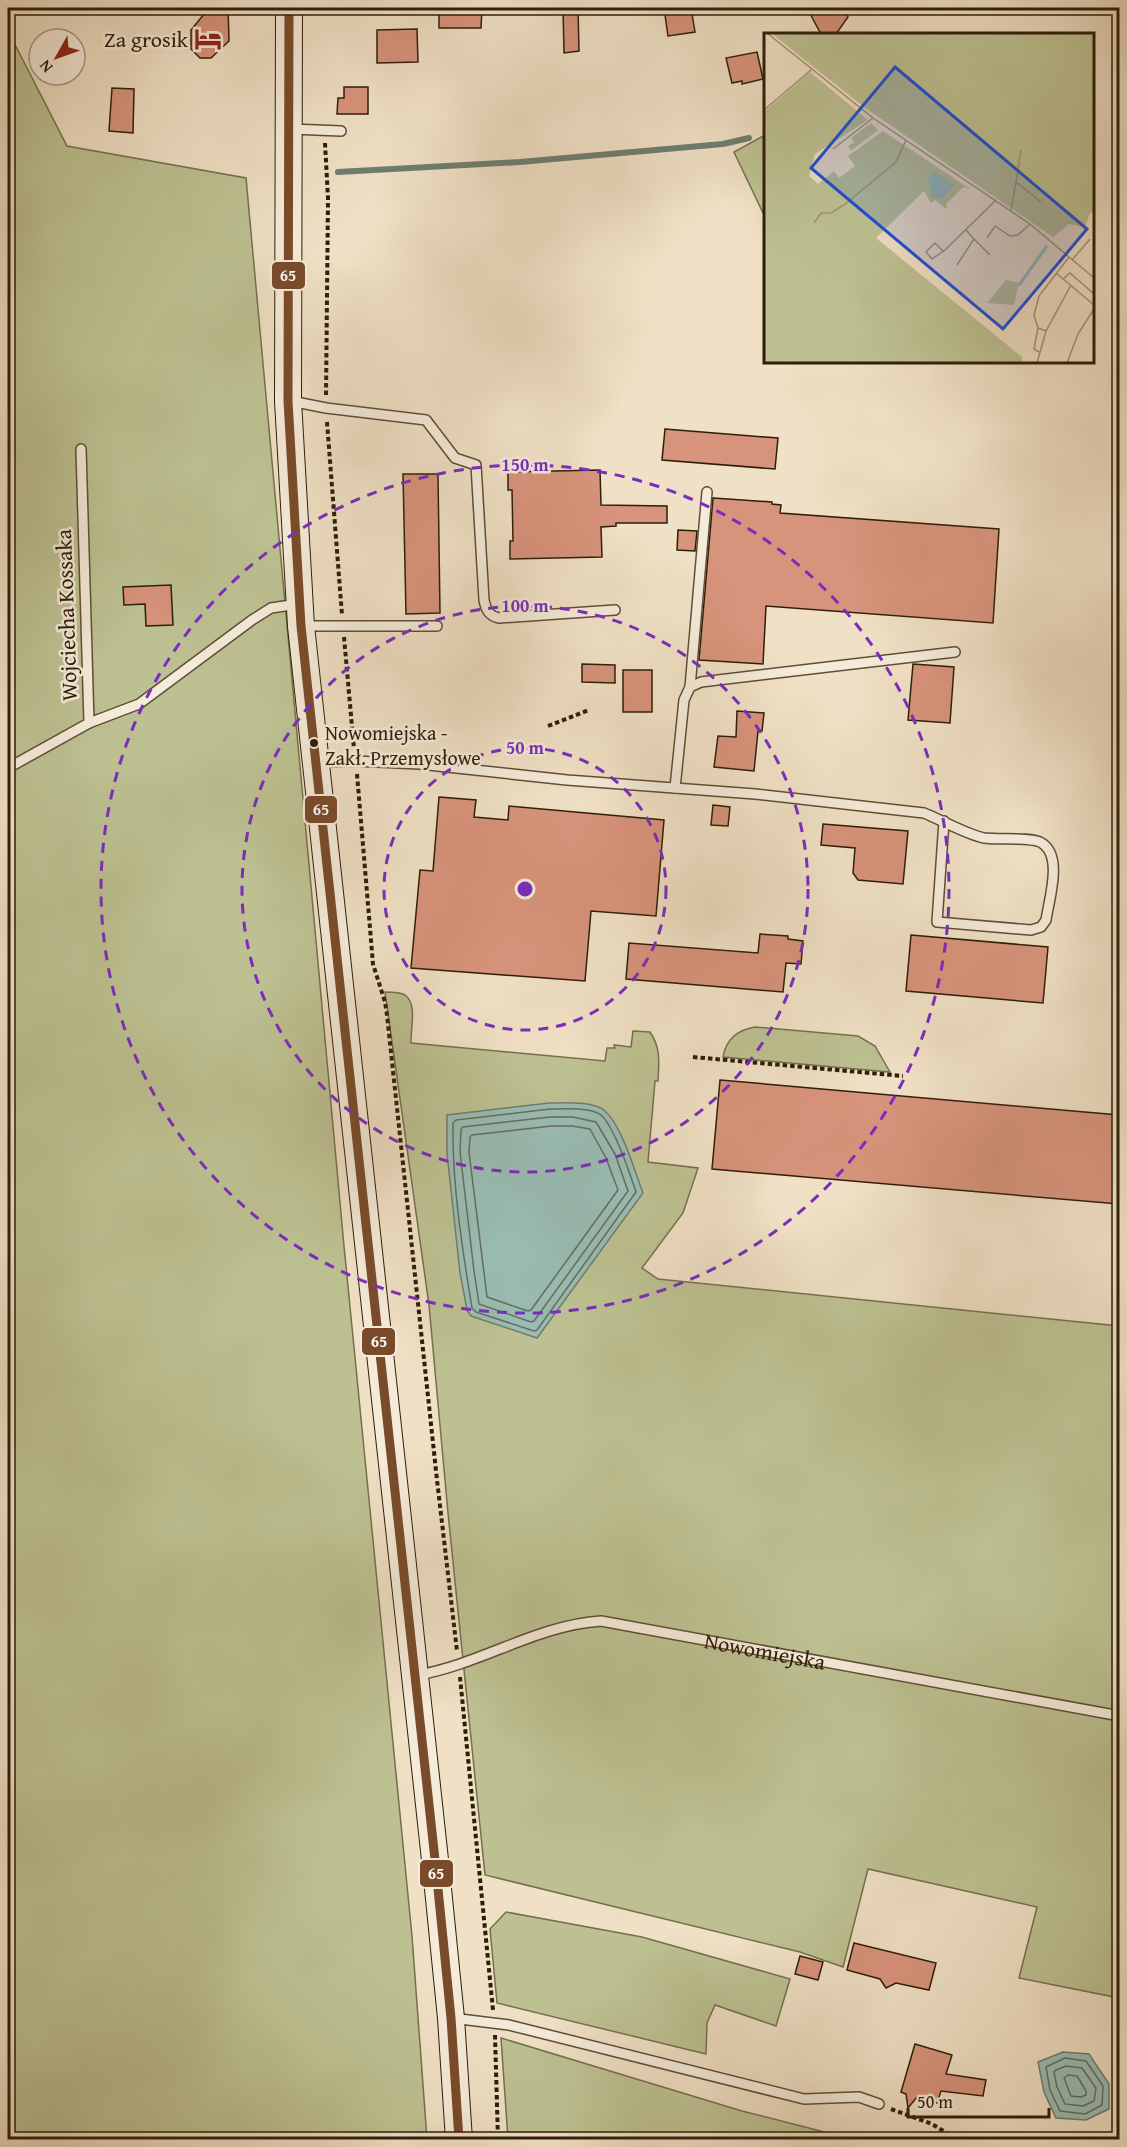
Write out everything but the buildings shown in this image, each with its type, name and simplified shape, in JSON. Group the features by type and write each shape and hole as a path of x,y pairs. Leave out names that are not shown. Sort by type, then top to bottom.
{"street":[{"path":"289,8 288,401 301,615 315,762 416,1675 451,2018 459,2139"}],"lane":[{"path":"288,129 341,130"},
{"path":"288,401 426,420 455,458 476,465 484,600 486,609 492,616 499,618 615,610"},
{"name":"Wojciecha Kossaka","path":"8,768 89,723 81,449"},
{"path":"675,788 682,710 690,687 707,492"},
{"path":"89,723 139,704 271,608 343,626 437,626"},
{"path":"690,687 701,682 955,652"},
{"path":"315,762 419,764 567,780 755,794 924,813 944,821 982,837 1039,841 1050,852 1054,865 1046,920 1041,927 1031,930 937,922 944,821"},
{"name":"Nowomiejska","path":"416,1675 459,1665 553,1629 582,1622 601,1621 1119,1716"},
{"path":"451,2018 520,2028 804,2099 859,2097 879,2104"}],"path":[{"path":"325,130 328,198 326,408 343,626 373,964 387,1015 459,1665 494,2023 498,2139"},
{"path":"548,726 589,710"},
{"path":"693,1057 903,1076"},
{"path":"879,2104 932,2124 958,2139"}],"green space":[{"path":"8,31 27,68 27,87 37,87 67,146 246,178 344,1246 412,1936 427,2139 8,2139"},
{"path":"764,136 764,215 734,152"},
{"path":"385,992 401,993 409,999 412,1011 411,1043 605,1061 607,1048 615,1048 614,1045 631,1047 633,1031 650,1032 658,1050 659,1068 658,1081 655,1081 648,1162 698,1168 683,1213 642,1268 658,1279 1119,1326 1119,1998 1019,1978 1037,1907 868,1869 843,1967 800,1952 485,1875 429,1305"},
{"path":"755,1027 858,1036 875,1046 890,1072 723,1057 733,1036"},
{"path":"506,1912 642,1937 790,1979 776,2026 715,2005 707,2023 706,2054 497,2003 490,1929"},
{"path":"501,2038 742,2111 852,2139 508,2139"}],"water":[{"path":"549,1103 586,1104 605,1111 617,1127 643,1193 537,1338 471,1316 467,1310 460,1273 447,1153 447,1115"},
{"path":"1063,2052 1089,2054 1109,2084 1109,2109 1086,2120 1056,2118 1044,2092 1038,2062"}],"waterway":[{"path":"338,172 520,162 723,144 749,138"}],"transit line":[{"name":"65","path":"289,8 288,401 301,626 436,1869 451,2018 459,2140"}],"place":[{"name":"Za grosik","path":"208,39"},
{"name":"Nowomiejska - Zakł. Przemysłowe","path":"314,743"}]}
